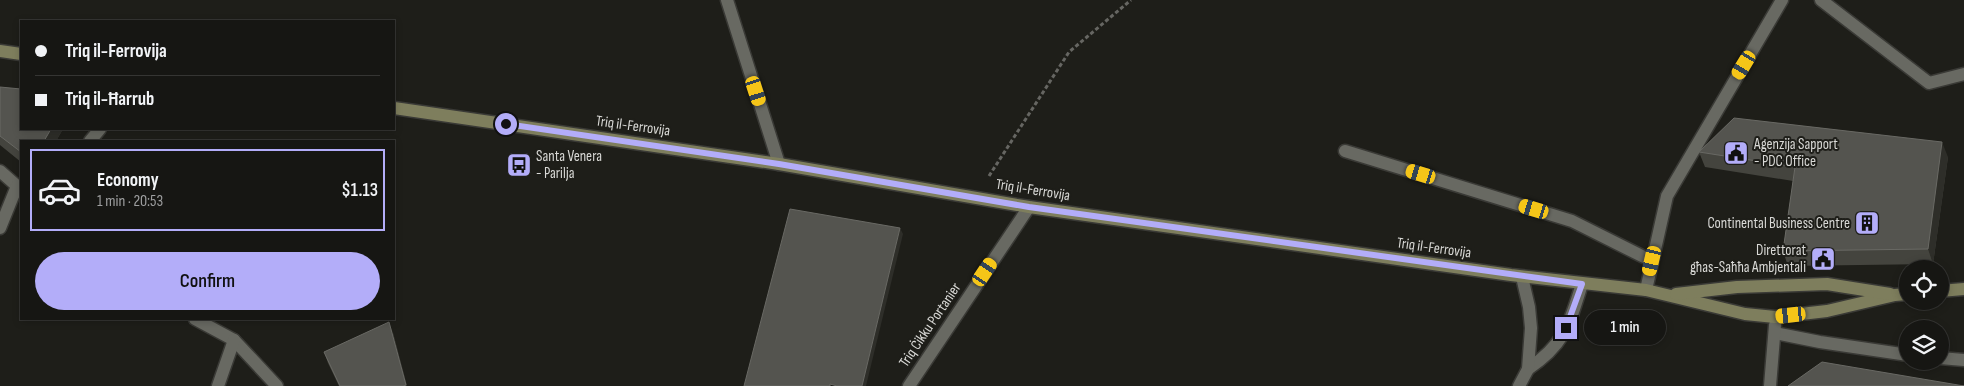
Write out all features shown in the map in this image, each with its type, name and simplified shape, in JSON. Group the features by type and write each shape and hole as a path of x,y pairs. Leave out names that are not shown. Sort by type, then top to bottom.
{"main road":[{"path":"0,51 20,54"},
{"name":"Triq il-Ferrovija","path":"395,108 779,164 1029,207 1522,276 1646,290 1745,314 1775,317 1827,311 1899,295"},
{"name":"Triq il-Ferrovija","path":"1668,295 1780,284 1827,284 1899,295"},
{"path":"1949,290 1964,289"}],"street":[{"path":"727,0 779,164"},
{"path":"1646,290 1668,196 1782,0"},
{"path":"1821,0 1929,83 1964,74"},
{"path":"91,140 99,130"},
{"path":"1345,151 1572,221 1652,261"},
{"path":"0,171 20,188 0,228"},
{"name":"Triq Ċikku Portanier","path":"909,386 1029,207"},
{"path":"1522,276 1530,314 1528,369"},
{"path":"1518,386 1528,369 1547,356 1560,340 1572,317 1582,284"},
{"path":"1770,386 1775,317"},
{"path":"197,320 234,340 278,386"},
{"path":"1775,333 1899,354"},
{"path":"218,386 234,340"},
{"path":"1949,359 1964,360"}],"path":[{"path":"975,197 1069,52 1130,0"}],"building":[{"path":"0,87 20,89 20,130 50,130 45,140 20,140 20,151 0,136"},
{"name":"Continental Business Centre","path":"1734,118 1942,142 1928,249 1783,251 1795,167 1699,152"},
{"path":"790,209 900,228 862,386 837,386 830,384 830,386 744,386"},
{"path":"389,322 406,385 340,386 324,352"},
{"path":"1822,362 1964,386 1788,386"}],"place":[{"name":"Agenzija Sapport - PDC Office","path":"1736,153"},
{"name":"Santa Venera - Parilja","path":"519,165"},
{"name":"Continental Business Centre","path":"1867,223"},
{"name":"Direttorat għas-Saħħa Ambjentali","path":"1823,259"}],"route":[{"path":"506,124 779,164 1029,207 1582,284 1572,317 1566,328"}]}
